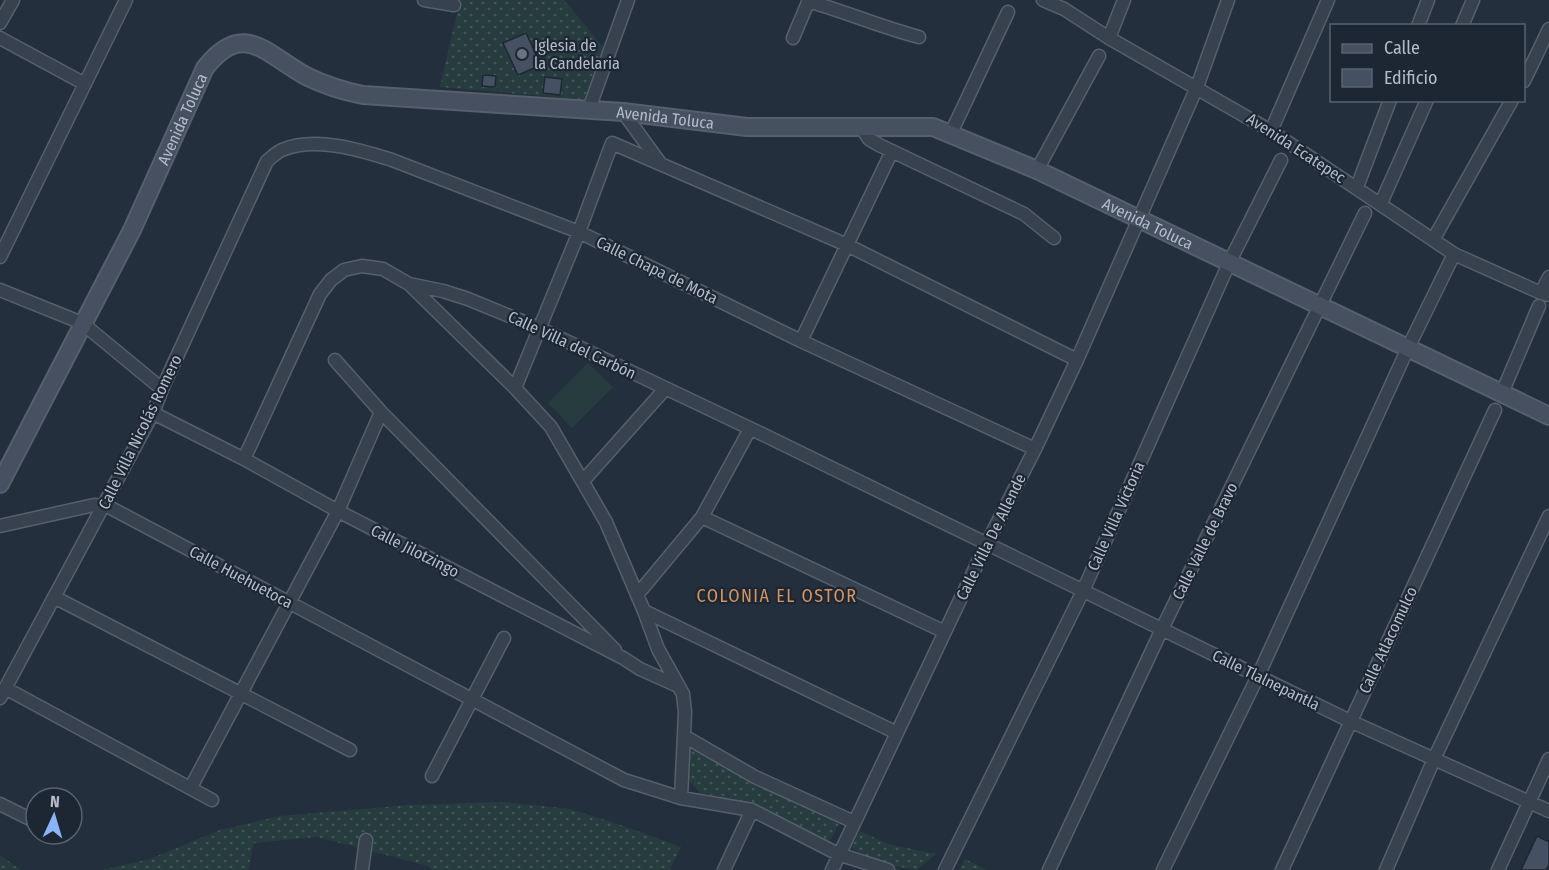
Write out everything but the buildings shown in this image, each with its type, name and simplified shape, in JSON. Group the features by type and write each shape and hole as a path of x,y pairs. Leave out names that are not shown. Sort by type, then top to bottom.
{"street":[{"path":"0,23 13,0"},
{"path":"0,257 126,0"},
{"path":"424,0 454,5"},
{"path":"589,109 628,0"},
{"path":"794,38 809,0 878,26 919,37"},
{"name":"Avenida Ecatepec","path":"1043,0 1064,9 1109,38 1271,131 1454,254 1543,298"},
{"path":"1109,38 1124,0"},
{"name":"Calle Villa De Allende","path":"832,870 987,543 1077,360 1197,87 1228,0"},
{"path":"1271,131 1328,0"},
{"path":"1419,24 1428,0"},
{"path":"1463,24 1473,0"},
{"path":"951,133 1008,12"},
{"path":"1525,79 1549,29"},
{"path":"0,38 85,84"},
{"name":"Avenida Toluca","path":"0,484 132,230 205,68 217,52 233,44 251,44 269,51 307,76 341,90 363,95 589,109 747,127 933,127 1037,170 1138,217 1549,416"},
{"path":"1037,170 1099,56"},
{"path":"1357,187 1389,102"},
{"path":"1381,203 1426,102"},
{"path":"1433,240 1511,102"},
{"path":"623,112 661,164"},
{"path":"861,127 869,139 1024,214 1054,238"},
{"path":"516,388 612,143 847,246 1077,360"},
{"name":"Calle Chapa de Mota","path":"267,161 281,150 315,145 362,150 392,160 579,232 801,341 1035,449"},
{"path":"801,341 892,151"},
{"name":"Calle Villa Victoria","path":"945,870 1083,591 1230,261 1281,160"},
{"name":"Calle Villa Nicolás Romero","path":"3,693 153,413 267,161"},
{"name":"Calle Valle de Bravo","path":"1049,870 1162,629 1365,213"},
{"path":"1163,870 1258,676 1408,348 1454,254"},
{"name":"Calle Villa del Carbón","path":"244,459 320,294 331,280 344,270 362,266 382,269 409,284 468,299 541,329 987,543"},
{"path":"1502,393 1543,298 1549,277"},
{"path":"409,284 516,388 551,427 606,522 644,611 657,649 683,694 685,712 681,798 752,810 838,854 888,870"},
{"path":"0,290 82,323 162,389"},
{"path":"335,360 381,412 623,658"},
{"path":"583,481 665,389"},
{"name":"Calle Atlacomulco","path":"1282,870 1495,410"},
{"path":"191,787 338,511 381,412"},
{"name":"Calle Jilotzingo","path":"153,413 623,658 640,669 678,686"},
{"path":"637,595 702,517 750,429"},
{"path":"0,526 94,505 105,506"},
{"name":"Calle Huehuetoca","path":"105,506 624,780 681,798"},
{"path":"1386,870 1434,759 1549,516"},
{"path":"702,517 945,632"},
{"name":"Calle Tlalnepantla","path":"987,543 1350,721 1549,811"},
{"path":"54,597 350,750"},
{"path":"644,611 897,733"},
{"path":"432,776 504,638"},
{"path":"640,669 650,667 656,661 657,649"},
{"path":"3,693 191,787 212,800"},
{"path":"684,736 755,777 854,822"},
{"path":"1498,870 1549,759"},
{"path":"0,804 24,816"},
{"path":"724,870 752,810"},
{"path":"362,870 366,840"}],"green space":[{"path":"460,0 564,0 604,48 590,100 440,87"},
{"path":"588,363 613,387 572,428 548,403"},
{"path":"690,745 840,822 829,843 756,805 700,793 688,779"},
{"path":"503,802 570,809 681,847 669,870 433,870 428,866 317,837 254,843 248,870 102,870 150,859 220,830 280,816 410,805"},
{"path":"860,831 888,844 936,854 917,870 883,864 851,848"},
{"path":"0,855 21,870 0,870"},
{"path":"965,859 987,870 959,870"}],"place":[{"name":"Iglesia de la Candelaria","path":"522,54"}],"district":[{"name":"COLONIA EL OSTOR","path":"777,596"}]}
